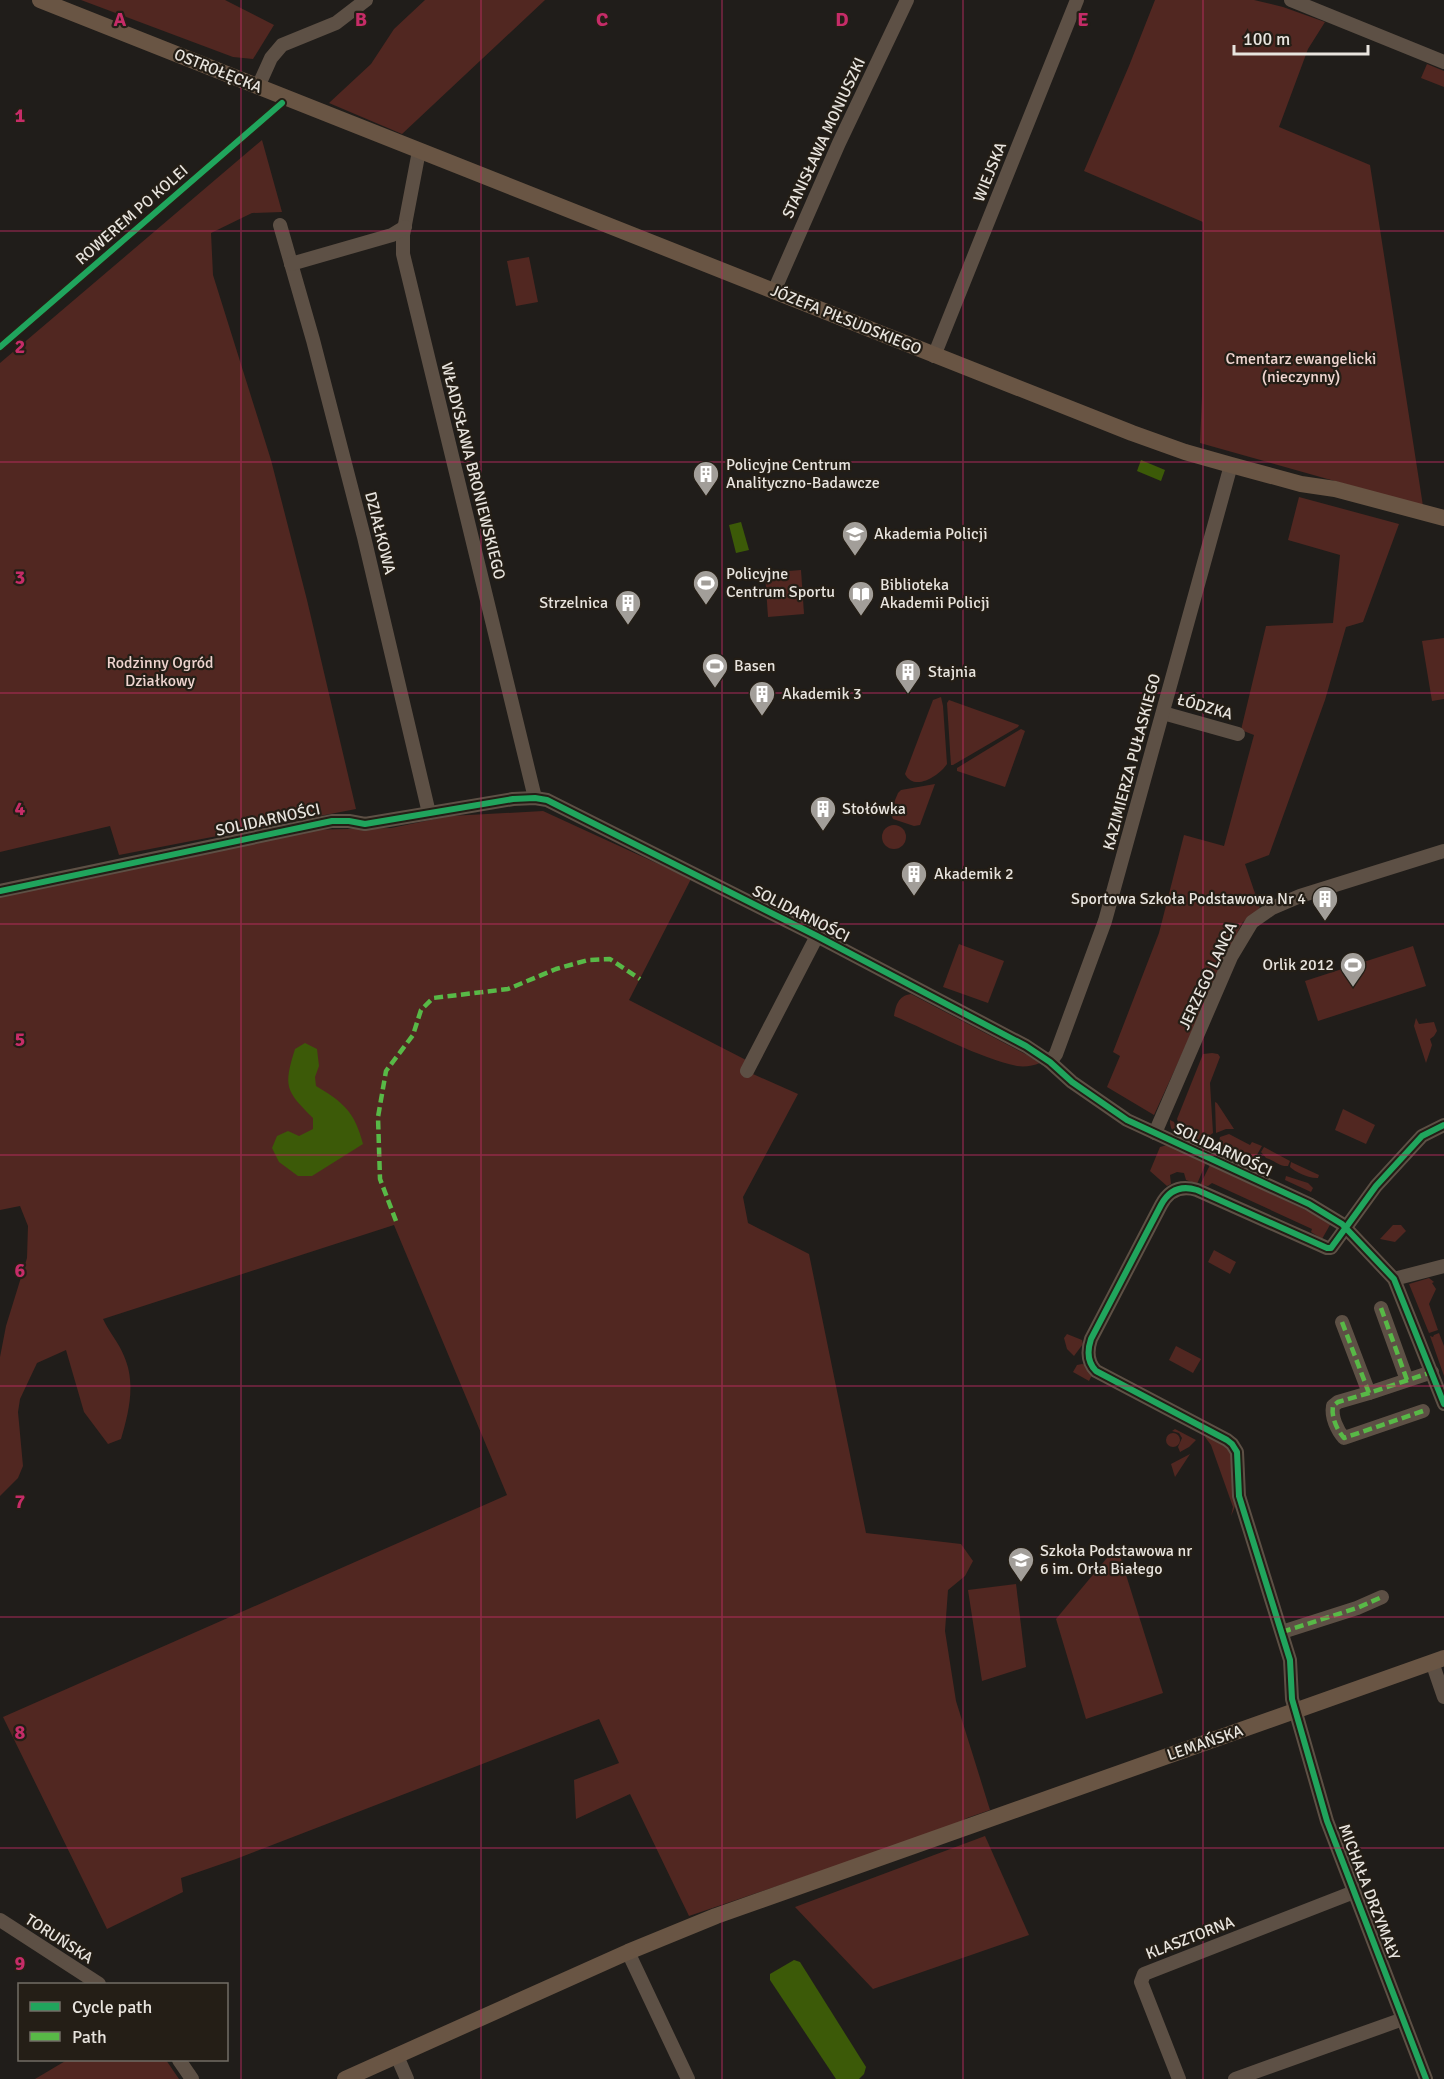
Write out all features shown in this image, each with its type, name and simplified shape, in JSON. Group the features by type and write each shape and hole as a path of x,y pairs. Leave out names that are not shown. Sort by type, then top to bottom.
{"main road":[{"name":"OSTROŁĘCKA","path":"40,0 396,142"},
{"name":"JÓZEFA PIŁSUDSKIEGO","path":"396,142 1132,433 1185,452 1444,527"},
{"name":"JÓZEFA PIŁSUDSKIEGO","path":"1301,484 1335,489 1444,518"},
{"name":"LEMAŃSKA","path":"345,2079 628,1952 716,1916 1438,1660"}],"street":[{"path":"258,87 271,58 282,45 336,23 366,0"},
{"name":"STANISŁAWA MONIUSZKI","path":"774,291 839,143 908,0"},
{"name":"WIEJSKA","path":"934,356 1077,0"},
{"path":"1291,0 1444,62"},
{"name":"WŁADYSŁAWA BRONIEWSKIEGO","path":"419,151 405,227 403,254 535,798"},
{"name":"DZIAŁKOWA","path":"280,225 314,340 361,525 429,813"},
{"path":"291,264 392,235 405,227"},
{"name":"KAZIMIERZA PUŁASKIEGO","path":"1050,1062 1056,1054 1105,921 1231,465"},
{"name":"ŁÓDZKA","path":"1163,713 1238,734"},
{"name":"SOLIDARNOŚCI","path":"0,891 332,821 349,820 365,824 513,799 548,800 817,936 1026,1046 1050,1062 1063,1075 1115,1114 1309,1204 1337,1220 1394,1280 1444,1404"},
{"name":"JERZEGO LANCA","path":"1155,1134 1231,957 1252,922 1272,908 1299,896 1444,851"},
{"path":"747,1071 817,936"},
{"path":"1346,1228 1376,1186 1422,1136 1444,1125"},
{"name":"MICHAŁA DRZYMAŁY","path":"1346,1228 1334,1246 1327,1248 1197,1190 1185,1188 1174,1190 1161,1205 1091,1339 1088,1351 1090,1363 1096,1371 1232,1444 1237,1452 1242,1507 1290,1660 1290,1693 1327,1821 1426,2079"},
{"path":"1394,1280 1444,1266"},
{"path":"1381,1308 1407,1380"},
{"path":"1342,1322 1369,1393"},
{"path":"1423,1411 1344,1438 1339,1432 1332,1406 1338,1402 1431,1372"},
{"path":"1282,1632 1357,1608 1382,1597"},
{"path":"1438,1660 1444,1697"},
{"name":"KLASZTORNA","path":"1179,2079 1141,1982 1144,1974 1354,1892"},
{"name":"TORUŃSKA","path":"0,1920 97,1983"},
{"path":"628,1952 688,2079"},
{"path":"1235,2079 1403,2019"},
{"path":"397,2056 407,2079"},
{"path":"180,2061 192,2079"}],"green space":[{"path":"81,0 225,0 274,25 253,59 233,57"},
{"path":"425,0 545,0 402,134 329,103 371,64 394,29"},
{"name":"Cmentarz ewangelicki (nieczynny)","path":"1155,0 1254,0 1283,7 1325,22 1308,49 1279,127 1370,165 1423,506 1200,443 1203,222 1084,171"},
{"path":"1427,64 1444,71 1444,87 1421,78"},
{"name":"Rodzinny Ogród Działkowy","path":"262,140 282,212 252,213 211,233 213,275 271,460 307,600 356,809 119,855 110,826 0,852 0,363"},
{"path":"529,257 538,302 516,306 507,261"},
{"path":"1299,497 1399,524 1363,622 1346,627 1325,700 1269,855 1245,864 1260,908 1242,923 1154,1115 1107,1087 1120,1056 1113,1052 1159,933 1184,835 1224,846 1254,735 1241,730 1266,626 1333,623 1340,555 1288,540"},
{"path":"801,570 804,614 768,617 765,573"},
{"path":"1444,638 1444,699 1432,701 1422,641"},
{"path":"941,697 947,764 933,777 914,782 905,774 933,700"},
{"path":"949,700 1019,725 951,765 947,703"},
{"path":"1021,729 1025,731 1005,787 957,771 957,768"},
{"path":"935,784 920,825 914,826 893,819 890,812 901,790"},
{"path":"543,811 691,879 629,1000 748,1061 744,1070 798,1094 743,1197 748,1223 809,1254 866,1533 961,1544 973,1561 965,1576 948,1590 945,1631 956,1701 990,1810 967,1818 954,1826 689,1916 630,1794 576,1819 574,1780 619,1763 599,1719 181,1878 183,1892 107,1929 3,1717 507,1495 394,1225 103,1319 122,1351 130,1377 129,1408 121,1439 108,1444 84,1412 66,1350 37,1363 20,1399 18,1412 23,1466 18,1478 0,1496 0,1357 6,1326 27,1258 28,1226 20,1206 0,1210 0,896 305,830 391,828 450,816"},
{"path":"894,825 902,829 906,837 902,845 894,849 886,845 882,837 886,829"},
{"path":"959,944 1004,961 988,1003 943,987"},
{"name":"Orlik 2012","path":"1413,946 1426,986 1318,1021 1305,981"},
{"path":"911,994 1040,1063 1032,1066 1017,1066 1002,1062 971,1051 894,1016 900,999"},
{"path":"1416,1018 1419,1024 1434,1022 1437,1031 1430,1039 1432,1045 1426,1063 1414,1026"},
{"path":"1212,1053 1220,1057 1210,1083 1213,1133 1202,1141 1182,1133 1177,1119 1203,1054"},
{"path":"1215,1102 1217,1103 1234,1129 1216,1133"},
{"path":"1343,1109 1375,1125 1366,1144 1335,1130"},
{"path":"1170,1120 1174,1122 1178,1134 1211,1149 1210,1153 1178,1137 1171,1127"},
{"path":"1229,1134 1250,1145 1252,1142 1262,1146 1254,1160 1218,1145 1220,1137"},
{"path":"1167,1145 1206,1163 1197,1184 1186,1180 1184,1173 1177,1172 1170,1175 1171,1184 1167,1186 1150,1171 1160,1147"},
{"path":"1264,1147 1290,1161 1288,1166 1266,1158 1261,1152"},
{"path":"1291,1162 1319,1175 1318,1178 1295,1171 1290,1167"},
{"path":"1210,1165 1331,1223 1322,1239 1311,1232 1312,1229 1212,1183 1208,1186 1200,1185"},
{"path":"1286,1176 1308,1183 1313,1188 1311,1192 1285,1180"},
{"path":"1393,1225 1401,1225 1406,1231 1395,1242 1380,1239"},
{"path":"1214,1250 1236,1262 1230,1274 1208,1262"},
{"path":"1429,1278 1434,1282 1432,1283 1436,1289 1429,1304 1438,1330 1429,1333 1409,1284"},
{"path":"1439,1333 1444,1346 1444,1376 1430,1336 1433,1337"},
{"path":"1067,1334 1082,1340 1083,1344 1074,1356 1067,1349 1064,1338"},
{"path":"1176,1346 1201,1359 1193,1373 1169,1360"},
{"path":"1077,1365 1086,1365 1092,1375 1089,1381 1073,1372"},
{"path":"1175,1429 1196,1440 1180,1452 1178,1447 1182,1438 1179,1433 1172,1431"},
{"path":"1173,1433 1178,1435 1180,1440 1178,1445 1173,1447 1168,1445 1166,1440 1168,1435"},
{"path":"1207,1435 1226,1446 1232,1455 1236,1504 1231,1516 1233,1507 1211,1445 1205,1437"},
{"path":"1190,1454 1175,1477 1171,1464"},
{"path":"1117,1546 1163,1693 1086,1719 1056,1619"},
{"path":"1016,1584 1026,1667 982,1681 968,1590"},
{"path":"985,1836 1029,1935 873,1989 795,1907"},
{"path":"65,2061 167,2061 179,2079 35,2079"}],"shaded area":[{"path":"1141,460 1165,470 1161,481 1137,471"},
{"path":"741,522 749,550 736,553 729,525"},
{"path":"305,1043 317,1049 319,1066 315,1077 316,1086 334,1097 347,1109 356,1124 363,1144 312,1176 298,1176 279,1162 272,1148 277,1136 288,1131 299,1136 313,1129 313,1118 292,1094 288,1080 295,1049"},
{"path":"794,1960 800,1962 866,2067 859,2079 836,2079 770,1980 770,1974"}],"marked path":[{"path":"396,1221 380,1179 378,1117 386,1071 413,1035 421,1010 433,998 508,989 556,969 588,960 610,959 640,979"},
{"path":"1381,1308 1407,1380"},
{"path":"1342,1322 1369,1393"},
{"path":"1423,1411 1344,1438 1335,1423 1333,1406 1338,1402 1432,1372"},
{"path":"1282,1632 1357,1608 1382,1597"}],"cycle path":[{"name":"ROWEREM PO KOLEI","path":"0,347 282,103"},
{"path":"0,891 332,821 365,824 513,799 547,800 817,936 1026,1046 1050,1062 1072,1082 1127,1120 1309,1204 1342,1224 1394,1279 1444,1404"},
{"path":"1426,2079 1327,1821 1292,1699 1290,1660 1239,1496 1237,1452 1227,1440 1096,1371 1089,1360 1088,1352 1091,1339 1161,1205 1172,1192 1186,1188 1197,1190 1331,1248 1376,1186 1422,1136 1444,1125"}],"place":[{"name":"Policyjne Centrum Analityczno-Badawcze","path":"706,497"},
{"name":"Akademia Policji","path":"855,557"},
{"name":"Policyjne Centrum Sportu","path":"706,606"},
{"name":"Biblioteka Akademii Policji","path":"861,617"},
{"name":"Strzelnica","path":"628,626"},
{"name":"Basen","path":"715,689"},
{"name":"Stajnia","path":"908,695"},
{"name":"Akademik 3","path":"762,717"},
{"name":"Stołówka","path":"823,832"},
{"name":"Akademik 2","path":"914,897"},
{"name":"Sportowa Szkoła Podstawowa Nr 4","path":"1325,922"},
{"name":"Orlik 2012","path":"1353,988"},
{"name":"Szkoła Podstawowa nr 6 im. Orła Białego","path":"1021,1583"}]}
